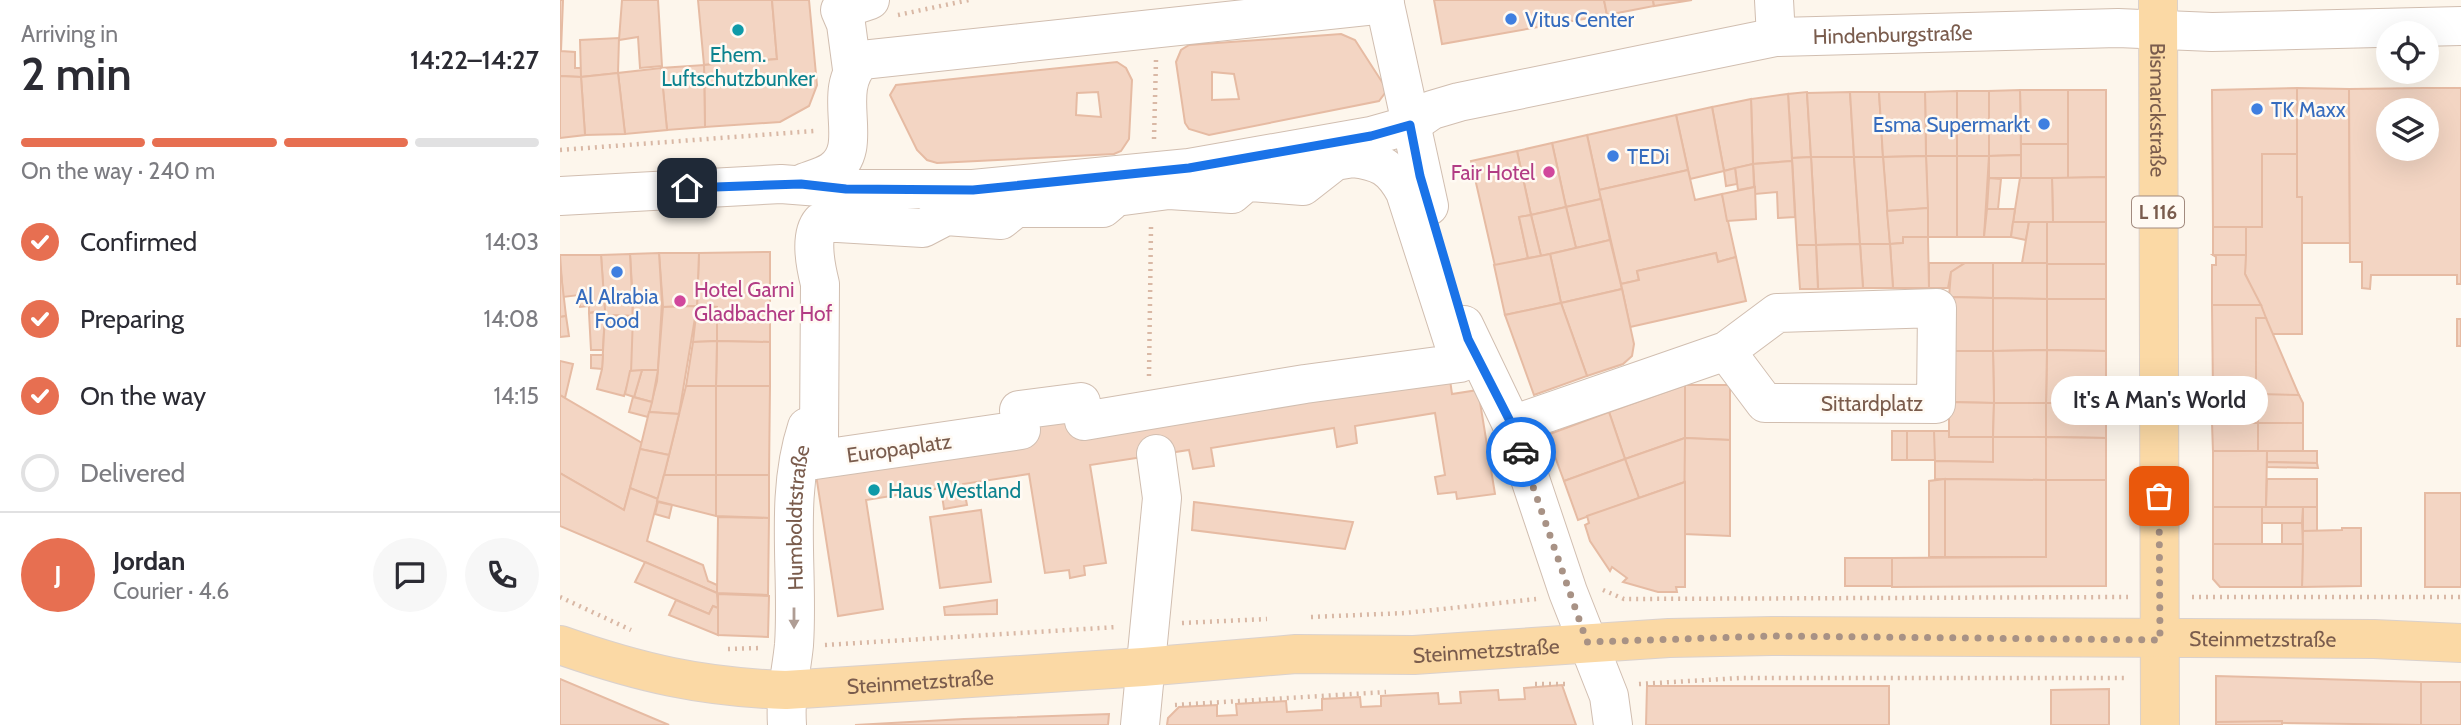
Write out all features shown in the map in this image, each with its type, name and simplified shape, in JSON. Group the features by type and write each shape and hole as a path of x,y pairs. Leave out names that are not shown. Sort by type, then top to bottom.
{"main road":[{"name":"Bismarckstraße","path":"2158,14 2160,725"},
{"name":"Steinmetzstraße","path":"560,645 657,676 730,687 787,707 1143,667 1289,654 1414,655 1587,642 1773,636 2374,639 2461,643"}],"street":[{"path":"560,196 801,184 832,172 843,160 848,149 846,101 852,69 846,24 840,10 870,0"},
{"path":"852,69 862,60 1384,2 1426,197 1468,339 1512,425 1587,642 1605,686 1613,725"},
{"name":"Hindenburgstraße","path":"801,184 846,189 973,190 1189,168 1371,136 1410,125 1432,110 1459,102 1775,19 2158,14 2212,32 2461,26"},
{"name":"Europaplatz","path":"1353,158 1373,160 1395,173 1405,192 1460,363 1305,384 1148,411 1084,421 1081,402 1019,410 1021,430 815,460 820,439 818,225 824,220 923,228 941,216 1001,220 1016,208 1103,208 1116,197 1169,190 1229,194 1246,182 1303,186 1335,161 1353,158"},
{"name":"Humboldtstraße","path":"787,707 794,647 795,477 808,424 801,184"},
{"name":"Sittardplatz","path":"1512,425 1726,351 1777,313 1937,308 1936,404 1765,403 1726,351"},
{"path":"1141,716 1143,667 1163,498 1156,454"}],"path":[{"path":"956,4 957,12"},
{"path":"560,150 818,131"},
{"path":"1148,411 1151,227"},
{"path":"1521,684 1605,686 1740,678 2160,678"},
{"path":"1141,716 1395,691"}],"building":[{"path":"560,0 563,0 561,51 575,52 575,68 581,68 581,77 560,76"},
{"path":"622,0 658,0 662,66 640,68 638,37 619,40"},
{"name":"Ehem. Luftschutzbunker","path":"698,0 772,0 777,59 704,65"},
{"path":"772,0 809,0 817,85 809,106 780,122 705,127 704,65 777,59"},
{"name":"Vitus Center","path":"1434,0 1604,0 1607,15 1442,44"},
{"path":"1604,0 1653,0 1654,6 1607,15"},
{"path":"1653,0 1692,0 1654,6"},
{"path":"1341,34 1355,40 1384,85 1385,93 1379,101 1209,135 1189,129 1185,123 1176,62 1181,50 1189,45","holes":["1212,72 1234,74 1239,99 1212,100"]},
{"path":"619,38 618,73 581,77 580,40"},
{"path":"1117,62 1126,68 1132,80 1129,139 1121,151 1114,154 937,163 927,160 917,150 890,95 896,85","holes":["1098,92 1101,117 1076,115 1077,93"]},
{"path":"704,65 705,127 667,130 661,68"},
{"path":"661,68 667,130 625,134 618,73"},
{"path":"618,73 625,134 585,135 581,77"},
{"path":"560,76 581,77 585,135 560,138"},
{"path":"2297,88 2349,89 2350,243 2302,243 2302,197 2297,197"},
{"path":"2297,88 2297,154 2262,154 2262,227 2213,227 2212,90"},
{"path":"2461,88 2461,284 2457,284 2457,275 2371,275 2370,289 2362,288 2362,262 2350,262 2349,89"},
{"path":"2020,90 2068,90 2068,144 2021,144"},
{"path":"2020,90 2021,155 1989,156 1989,91"},
{"path":"2068,90 2106,90 2106,177 2068,178"},
{"path":"1957,91 1989,91 1989,156 1957,156"},
{"path":"1957,91 1957,156 1926,156 1925,92"},
{"path":"1807,92 1811,157 1792,158 1788,94"},
{"path":"1850,92 1854,157 1811,157 1807,93"},
{"path":"1850,92 1879,92 1883,157 1854,157"},
{"path":"1879,92 1925,92 1926,156 1883,157"},
{"path":"1788,94 1792,161 1753,164 1751,99"},
{"path":"1751,99 1753,164 1724,171 1712,107"},
{"path":"1712,107 1724,171 1690,179 1676,115"},
{"path":"1676,115 1688,170 1599,190 1587,135"},
{"path":"1587,135 1601,199 1566,207 1552,143"},
{"path":"1552,143 1566,207 1531,215 1517,151"},
{"path":"2021,144 2068,144 2068,178 2021,178"},
{"path":"1517,151 1531,215 1519,217 1528,258 1495,266 1471,161"},
{"path":"2262,154 2297,154 2297,197 2302,197 2302,334 2272,334 2245,274 2246,227 2262,227"},
{"path":"2021,155 2021,178 1989,178 1989,156"},
{"path":"1926,156 1957,156 1957,237 1928,237"},
{"path":"1926,156 1928,208 1887,211 1883,157"},
{"path":"1957,156 1989,156 1984,237 1957,237"},
{"path":"1811,157 1854,157 1860,244 1816,245"},
{"path":"1811,157 1816,245 1797,245 1792,158"},
{"path":"1854,157 1883,157 1890,244 1860,244"},
{"path":"1792,161 1795,217 1778,218 1777,192 1755,194 1753,164"},
{"path":"1753,164 1754,187 1738,190 1735,168"},
{"path":"1735,168 1737,184 1726,186 1724,171"},
{"path":"1688,170 1695,200 1722,194 1736,257 1718,262 1716,253 1637,271 1639,280 1621,284 1599,190"},
{"path":"2106,177 2106,222 2053,222 2052,178"},
{"path":"1989,178 2001,179 1998,209 1987,209"},
{"path":"2020,178 2052,178 2053,222 2013,222"},
{"path":"1755,187 1756,219 1727,221 1722,194"},
{"path":"1601,199 1610,240 1576,248 1566,207"},
{"path":"1566,207 1576,248 1541,256 1531,215"},
{"path":"1928,208 1928,237 1903,237 1903,243 1890,244 1887,211"},
{"path":"1987,209 2015,209 2011,237 1984,237"},
{"path":"1531,215 1541,256 1528,258 1519,217"},
{"path":"2013,222 2029,222 2026,240 2011,237"},
{"path":"2029,222 2047,222 2047,263 2022,263"},
{"path":"2047,222 2106,222 2106,264 2047,264"},
{"path":"2213,227 2246,227 2246,255 2213,255"},
{"path":"1903,237 1928,237 1929,288 1893,288 1890,244 1903,243"},
{"path":"1610,240 1622,289 1561,303 1550,254"},
{"path":"1860,244 1890,244 1893,288 1863,288"},
{"path":"1860,244 1863,288 1818,289 1816,245"},
{"path":"1797,245 1816,245 1818,289 1800,289"},
{"path":"770,252 770,342 717,341 717,307 697,306 699,253"},
{"path":"659,253 699,253 697,306 663,307"},
{"path":"659,253 662,302 633,303 630,254"},
{"path":"1716,253 1718,262 1736,257 1746,301 1630,327 1621,284 1639,280 1637,271"},
{"path":"630,254 633,316 605,315 601,255"},
{"path":"1550,254 1561,303 1505,315 1494,265"},
{"path":"560,255 601,255 605,311 589,313 589,306 580,307 579,295 563,297"},
{"path":"2213,255 2246,255 2245,274 2261,305 2212,305 2212,265 2216,265 2216,257"},
{"path":"1929,263 1965,263 1951,272 1948,288 1929,288"},
{"path":"1965,263 1993,263 1993,298 1949,297 1951,272"},
{"path":"1993,263 2047,263 2047,299 1993,298"},
{"path":"2047,264 2106,264 2106,299 2047,299"},
{"path":"560,265 566,316 560,317"},
{"path":"1622,289 1634,344 1632,356 1623,364 1587,376 1561,303"},
{"path":"1949,297 1993,298 1993,351 1949,351"},
{"path":"1993,298 2047,299 2047,350 1993,351"},
{"path":"2047,299 2106,299 2106,351 2047,350"},
{"path":"662,302 658,370 630,371 633,303"},
{"path":"1561,303 1587,376 1534,395 1505,315"},
{"path":"2212,305 2261,305 2266,318 2256,318 2256,395 2213,394"},
{"path":"697,306 717,307 717,341 693,342"},
{"path":"697,306 679,414 649,412 657,381 663,307"},
{"path":"605,311 603,350 591,350 589,313"},
{"path":"605,315 633,316 631,373 624,396 597,389 602,369"},
{"path":"566,316 569,336 560,337 560,317"},
{"path":"2256,318 2266,318 2299,395 2256,395"},
{"path":"2457,319 2461,319 2461,346 2457,346"},
{"path":"717,341 770,342 770,386 716,386"},
{"path":"717,341 716,386 686,386 693,342"},
{"path":"2047,350 2106,351 2106,403 2046,403"},
{"path":"2047,350 2046,403 1994,403 1993,351"},
{"path":"1949,351 1993,351 1994,403 1949,402"},
{"path":"591,355 603,355 602,369 591,368"},
{"path":"560,361 573,364 565,398 560,395"},
{"name":"Haus Westland","path":"1448,366 1452,394 1478,390 1495,494 1457,499 1456,492 1438,494 1435,477 1445,475 1435,413 1355,426 1357,443 1337,447 1334,428 1211,448 1214,466 1193,469 1189,450 1090,465 1106,563 1084,566 1085,575 1070,578 1069,570 1045,573 1029,474 963,484 967,505 944,509 941,488 866,500 883,609 838,616 814,462 1080,404"},
{"path":"642,370 658,370 652,402 634,397"},
{"path":"642,370 634,397 625,394 630,371"},
{"path":"1685,385 1685,438 1625,459 1609,412"},
{"path":"1685,385 1730,385 1730,440 1685,438"},
{"path":"686,386 716,386 716,475 664,475"},
{"path":"716,386 770,386 769,475 716,475"},
{"path":"2213,394 2258,394 2258,423 2212,423"},
{"path":"2258,394 2299,395 2303,403 2303,423 2258,423"},
{"path":"560,395 642,443 624,510 560,473"},
{"path":"633,397 652,402 648,417 629,412"},
{"path":"1949,402 1994,403 1993,437 1949,437"},
{"path":"1994,403 2046,403 2046,437 1993,437"},
{"path":"2046,403 2106,403 2106,438 2046,437"},
{"path":"649,412 679,414 669,455 640,449"},
{"path":"1609,412 1625,459 1564,481 1547,435"},
{"path":"2212,423 2258,423 2258,451 2213,451"},
{"path":"2258,423 2303,423 2303,451 2258,451"},
{"path":"1892,431 1907,431 1907,460 1892,460"},
{"path":"1907,431 1935,431 1935,460 1907,460"},
{"path":"1934,431 1949,431 1949,437 1993,437 1993,462 1935,461"},
{"path":"1993,437 2046,437 2046,480 1935,479 1935,461 1993,462"},
{"path":"2046,437 2106,438 2106,480 2046,480"},
{"path":"1685,438 1685,482 1639,498 1625,459"},
{"path":"1685,438 1730,440 1730,536 1684,534"},
{"path":"640,449 669,455 658,499 630,488"},
{"path":"2213,451 2267,451 2266,507 2213,507"},
{"path":"2267,451 2317,451 2317,463 2267,462"},
{"path":"1625,459 1639,498 1578,520 1564,481"},
{"path":"2267,462 2317,463 2318,468 2267,467"},
{"path":"560,473 624,510 630,488 658,499 647,541 703,565 708,581 717,585 717,593 560,526"},
{"path":"664,475 716,475 716,516 657,501"},
{"path":"716,475 769,475 769,518 716,516"},
{"path":"1945,479 2046,480 2046,557 1945,557"},
{"path":"1945,479 1945,557 1929,557 1929,481"},
{"path":"2267,479 2317,479 2317,507 2266,507"},
{"path":"2046,480 2106,480 2106,586 1892,587 1892,558 2046,557"},
{"path":"1685,482 1685,587 1676,587 1677,592 1658,592 1623,582 1627,578 1612,567 1610,571 1590,541 1585,525 1589,523 1587,516"},
{"path":"2425,493 2461,493 2461,587 2425,587"},
{"path":"658,502 672,505 669,518 655,514"},
{"path":"1194,502 1353,522 1345,549 1192,530"},
{"path":"2213,507 2262,507 2262,544 2213,544"},
{"path":"2262,507 2303,507 2302,523 2262,523"},
{"path":"2303,507 2317,507 2317,531 2303,531"},
{"path":"981,510 991,582 940,588 930,517"},
{"path":"718,517 769,518 768,595 717,593"},
{"path":"2282,523 2302,523 2303,544 2282,544"},
{"path":"2361,528 2361,586 2302,587 2303,531"},
{"path":"2213,544 2303,544 2302,587 2220,587 2213,579"},
{"path":"1845,558 1892,558 1892,586 1845,586"},
{"path":"645,562 717,593 718,608 713,606 709,614 635,582"},
{"path":"718,594 769,596 768,637 718,635"},
{"path":"676,600 709,614 713,606 718,608 718,635 669,615"},
{"path":"997,600 997,614 945,615 944,607"},
{"path":"2216,676 2421,682 2421,725 2216,722"},
{"path":"560,679 669,725 560,725"},
{"path":"2421,682 2461,682 2461,725 2421,725"},
{"path":"1562,685 1576,725 1167,725 1168,718 1179,707 1217,705 1217,716 1237,715 1236,704 1286,701 1287,712 1322,710 1322,699 1360,697 1361,707 1381,706 1381,696 1438,693 1439,704 1461,703 1460,692 1498,690 1499,700 1525,699 1524,688"},
{"path":"1647,686 1889,686 1889,725 1646,725"},
{"path":"2109,689 2109,725 2051,725 2051,690"},
{"path":"1109,714 1108,725 855,725 964,719"},
{"path":"2282,721 2282,725 2216,725 2216,722"}],"way so far":[{"path":"1521,452 1587,642 1773,636 2160,640 2159,496"}],"place":[{"name":"Vitus Center","path":"1511,19"},
{"name":"Ehem. Luftschutzbunker","path":"738,30"},
{"name":"TK Maxx","path":"2257,109"},
{"name":"Esma Supermarkt","path":"2044,124"},
{"name":"TEDi","path":"1613,156"},
{"name":"Fair Hotel","path":"1549,172"},
{"name":"Al Alrabia Food","path":"617,272"},
{"name":"Hotel Garni Gladbacher Hof","path":"680,301"},
{"name":"Haus Westland","path":"874,490"},
{"name":"It's A Man's World","path":"2159,496"}],"route":[{"path":"687,188 801,184 846,189 973,190 1189,168 1371,136 1410,125 1420,176 1468,339 1512,425 1521,452"}]}
